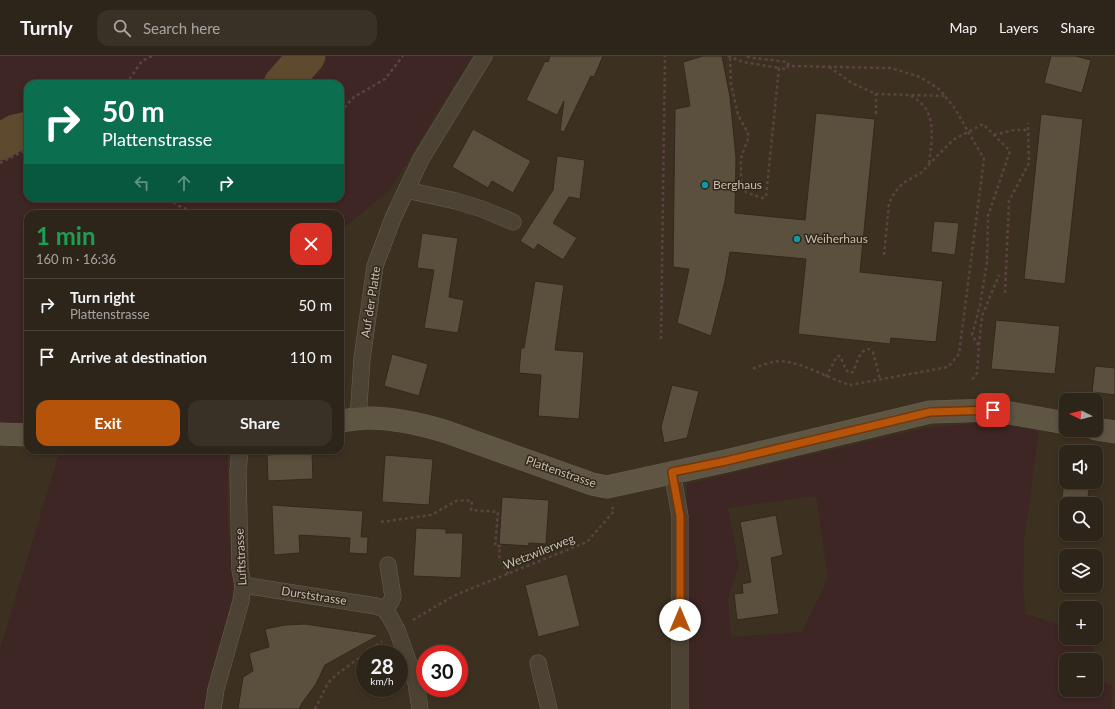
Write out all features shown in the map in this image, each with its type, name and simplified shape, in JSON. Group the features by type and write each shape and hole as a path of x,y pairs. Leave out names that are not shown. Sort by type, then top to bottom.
{"street":[{"name":"Auf der Platte","path":"349,420 362,359 375,266 393,218 421,159 484,56"},
{"path":"406,190 456,201 482,209 513,222"},
{"name":"Plattenstrasse","path":"349,420 368,418 424,425 585,482 608,487 726,461 930,412 993,410 1059,422"},
{"path":"1103,430 1115,432"},
{"path":"0,434 24,435"},
{"name":"Luftstrasse","path":"213,709 216,689 241,601 244,585 240,570 238,472 240,454"},
{"path":"672,472 680,516 680,709"},
{"path":"388,566 393,597 384,609 390,617 396,630 416,683 420,709"},
{"name":"Durststrasse","path":"244,585 376,606 384,609"},
{"path":"538,663 549,709"}],"path":[{"path":"129,80 142,61 152,56"},
{"path":"344,108 354,97 385,79 403,56"},
{"path":"661,339 665,56"},
{"path":"746,56 788,62 788,66"},
{"path":"752,369 774,361 793,363 850,385 948,367 960,354 984,159 954,107 939,88 920,77 891,68 788,66 787,69 743,62 729,57 731,84 738,115 748,134 748,140 741,158 741,183 746,192 762,198 766,197 779,68"},
{"path":"829,67 852,83 876,94 945,96"},
{"path":"876,94 876,114"},
{"path":"911,96 922,104 930,117 932,140 929,165"},
{"path":"1005,293 1009,201 1029,163 1028,123"},
{"path":"884,255 889,204 895,192 903,183 921,173 953,140 983,124 1010,151 988,216 987,262 980,305 972,335 979,346"},
{"path":"994,135 1014,130 1028,130"},
{"path":"0,163 24,151"},
{"path":"174,202 188,210"},
{"path":"972,380 977,373 982,316 1000,275"},
{"path":"826,377 837,356 840,356 846,370 850,373 853,372 862,352 869,349 874,352 880,379"},
{"name":"Wetzwilerweg","path":"460,593 587,542 614,510 608,487"},
{"path":"381,522 431,515 458,500 472,501 471,510 498,512 495,546 500,546 499,556 508,574"}],"shaded area":[{"path":"0,56 472,56 390,190 344,228 344,210 24,210 24,427 0,426"},
{"path":"989,422 1039,431 1024,541 1023,590 1026,614 1059,624 1059,645 1092,645 1094,653 1059,653 1059,697 1103,697 1103,681 1113,686 1111,709 688,709 687,484 925,428","holes":["816,496 828,578 802,632 731,637 728,597 739,566 728,508"]},
{"path":"59,454 228,454 227,514 234,592 211,673 205,709 0,709 0,649"}],"building":[{"path":"550,56 603,56 594,77 591,76 564,132 560,131 564,101 557,115 526,100 545,61 548,62"},
{"name":"Weiherhaus","path":"703,56 722,56 730,97 736,158 735,213 805,220 816,113 875,119 860,272 943,281 936,342 891,338 890,344 798,334 806,259 730,252 725,281 711,336 677,323 689,269 673,267 675,109 690,106 683,62"},
{"path":"1051,56 1075,56 1091,60 1082,93 1044,83"},
{"path":"1041,114 1083,119 1065,284 1024,279"},
{"path":"473,129 531,161 513,193 492,181 488,188 452,167"},
{"path":"557,156 585,160 580,199 569,197 553,223 577,238 563,260 538,244 534,250 520,241 553,190"},
{"path":"934,221 959,223 955,255 931,252"},
{"path":"422,233 458,238 449,297 464,300 458,333 424,328 434,270 417,268"},
{"path":"535,281 564,285 555,350 584,352 579,419 538,416 541,375 519,373 521,348 524,348"},
{"path":"996,320 1060,326 1055,374 991,369"},
{"path":"392,354 428,364 419,396 384,386"},
{"path":"1095,366 1115,368 1115,395 1092,392"},
{"path":"672,385 699,391 687,438 664,443 661,427"},
{"path":"312,454 313,479 268,481 267,455"},
{"path":"385,455 433,459 429,505 382,502"},
{"path":"1063,489 1089,489 1088,497 1062,497"},
{"path":"502,497 549,500 546,544 529,543 528,546 499,544"},
{"path":"272,505 363,511 361,537 368,537 367,554 349,553 350,538 299,535 300,553 274,555"},
{"path":"776,515 783,555 771,558 779,614 737,620 734,594 743,593 742,584 751,582 740,522"},
{"path":"416,528 446,529 446,533 463,533 461,578 413,576"},
{"path":"567,574 580,626 538,637 525,585"},
{"path":"305,624 379,635 361,645 356,645 356,648 325,665 316,684 299,709 238,709 243,677 253,671 249,653 269,647 265,629 285,625"}],"waterway":[{"path":"286,80 307,56"},
{"path":"0,123 15,133"},
{"path":"0,142 15,133 24,131"}],"place":[{"name":"Berghaus","path":"705,185"},
{"name":"Weiherhaus","path":"797,239"}],"route":[{"path":"680,620 680,516 672,472 726,461 930,412 993,410"}]}
